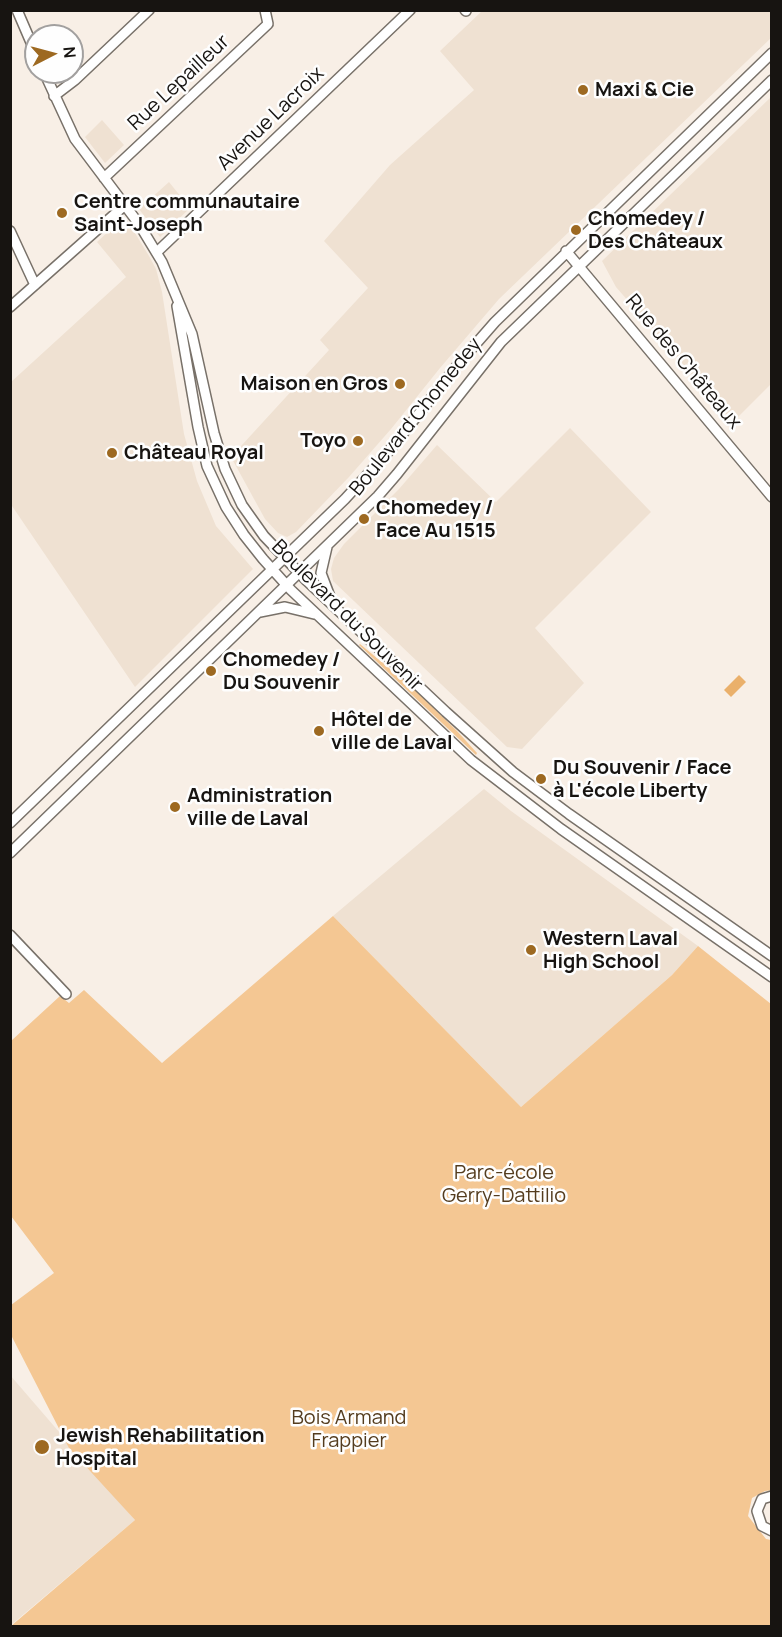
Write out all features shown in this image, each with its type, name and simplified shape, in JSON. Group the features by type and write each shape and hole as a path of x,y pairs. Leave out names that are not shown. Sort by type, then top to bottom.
{"street":[{"path":"17,10 24,26"},
{"path":"54,96 75,80 148,10"},
{"name":"Rue Lepailleur","path":"104,178 268,24 266,10"},
{"name":"Avenue Lacroix","path":"157,252 410,10"},
{"name":"Boulevard Chomedey","path":"10,823 285,559 376,467 485,332 771,53"},
{"name":"Boulevard Chomedey","path":"10,853 327,546 398,474 495,348 771,80"},
{"path":"49,84 75,139 157,252 174,289"},
{"path":"10,307 125,205"},
{"path":"10,231 34,285"},
{"name":"Rue des Châteaux","path":"566,251 771,497"},
{"name":"Boulevard du Souvenir","path":"174,289 192,334 214,433 228,477 253,522 285,559 452,718 513,772 771,956"},
{"name":"Boulevard du Souvenir","path":"174,289 207,466 216,488 238,527 273,570 316,614 471,759 561,829 771,977"},
{"path":"327,546 321,573 334,607"},
{"path":"258,613 285,607 316,614"},
{"path":"10,935 66,994"},
{"path":"771,1496 762,1499 757,1511 759,1521 771,1532"}],"shaded area":[{"path":"482,11 771,11 771,38 499,299 349,477 296,532 287,537 278,533 265,519 231,457 329,350 320,340 368,288 324,241 390,165 474,90 440,51"},
{"path":"771,97 771,384 733,422 616,287 602,261"},
{"path":"102,120 124,145 105,163 85,137"},
{"path":"169,182 190,208 160,237 139,209"},
{"path":"122,219 127,220 156,269 162,292 184,434 197,481 216,526 253,569 135,687 10,503 11,382 126,277 97,242"},
{"path":"570,428 651,512 535,628 584,683 522,749 507,747 333,581 331,569 334,558 344,544 399,489 437,445 496,502"},
{"path":"739,675 746,682 731,697 724,690"},
{"name":"Western Laval High School","path":"484,789 698,946 672,975 521,1107 333,916"},
{"name":"Jewish Rehabilitation Hospital","path":"10,1375 135,1520 11,1625 10,1625"}],"green space":[{"path":"359,645 413,688 457,731 477,753 476,755"},
{"name":"Bois Armand Frappier","path":"333,916 521,1107 672,975 698,946 771,1004 772,1490 752,1498 748,1516 766,1539 771,1540 771,1626 11,1626 135,1520 69,1448 11,1335 11,1305 54,1273 11,1216 11,1041 60,996 69,1003 84,990 162,1063"}],"place":[{"name":"Maxi & Cie","path":"583,90"},
{"name":"Centre communautaire Saint-Joseph","path":"62,213"},
{"name":"Chomedey / Des Châteaux","path":"576,230"},
{"name":"Maison en Gros","path":"400,384"},
{"name":"Toyo","path":"358,441"},
{"name":"Château Royal","path":"112,453"},
{"name":"Chomedey / Face Au 1515","path":"364,519"},
{"name":"Chomedey / Du Souvenir","path":"211,671"},
{"name":"Hôtel de ville de Laval","path":"319,731"},
{"name":"Du Souvenir / Face à L'école Liberty","path":"541,779"},
{"name":"Administration ville de Laval","path":"175,807"},
{"name":"Western Laval High School","path":"531,950"},
{"name":"Jewish Rehabilitation Hospital","path":"42,1447"}],"park label":[{"name":"Parc-école Gerry-Dattilio","path":"504,1184"}]}
